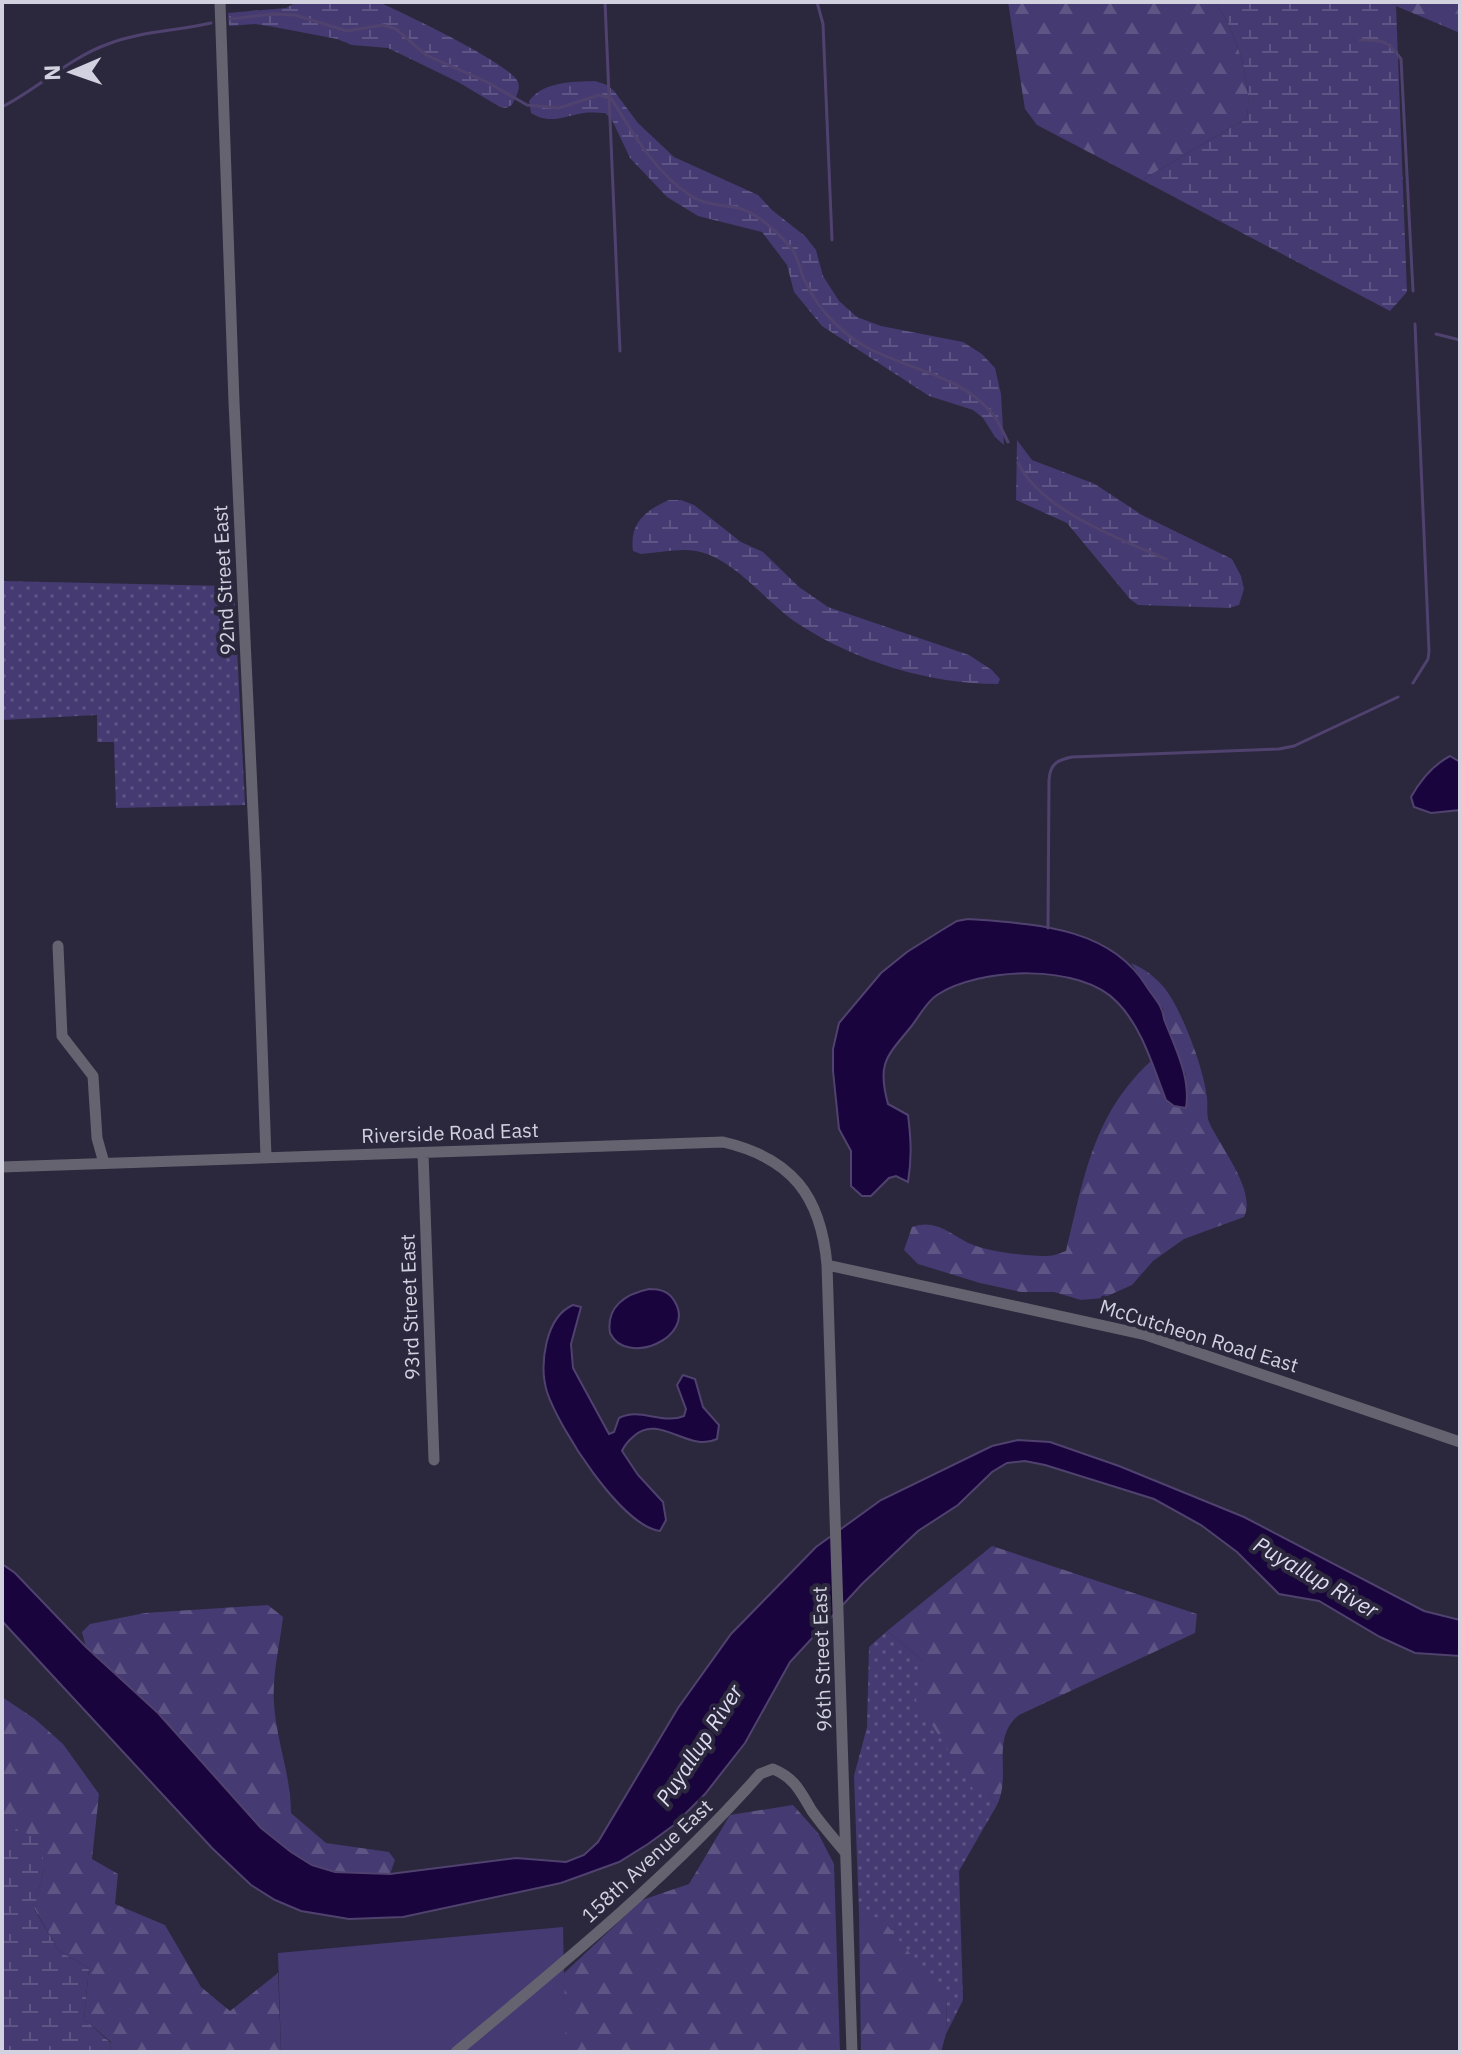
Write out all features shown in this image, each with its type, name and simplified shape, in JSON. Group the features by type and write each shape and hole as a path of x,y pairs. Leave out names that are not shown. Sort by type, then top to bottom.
{"street":[{"name":"92nd Street East","path":"220,2 266,1157"},
{"path":"58,946 62,1036 93,1076 97,1138 104,1163"},
{"name":"Riverside Road East","path":"2,1167 705,1142 737,1145 770,1158 796,1179 819,1217 827,1265"},
{"name":"93rd Street East","path":"423,1153 434,1460"},
{"name":"McCutcheon Road East","path":"827,1265 1146,1335 1460,1442"},
{"name":"96th Street East","path":"827,1265 852,2052"},
{"name":"158th Avenue East","path":"456,2052 660,1878 700,1841 760,1774 773,1769 788,1775 846,1853"}],"green space":[{"path":"297,2 378,2 496,63 518,82 517,94 512,105 500,107 458,82 388,48 352,45 337,39 255,24 229,26 228,13 286,8"},
{"path":"1008,2 1216,2 1241,58 1248,88 1247,118 1142,180 1037,125 1025,109"},
{"path":"1216,2 1389,2 1396,6 1407,292 1390,311 1142,180 1247,118 1248,88 1241,58"},
{"path":"1389,2 1460,2 1460,33 1396,6"},
{"path":"595,81 614,91 638,123 674,157 758,195 805,236 816,250 823,276 839,301 857,317 881,326 963,342 982,354 995,368 1001,394 1004,445 973,410 929,396 822,326 794,292 787,265 762,232 698,216 667,197 630,158 612,120 605,113 551,119 531,113 529,101 550,86"},
{"path":"1017,440 1032,460 1095,484 1142,515 1232,559 1244,589 1239,605 1229,608 1138,605 1067,523 1016,500"},
{"path":"669,500 694,505 741,542 763,552 799,587 828,607 969,655 992,670 1000,679 998,684 920,675 846,650 800,625 737,572 710,555 689,550 641,554 633,551 634,533 641,519"},
{"path":"2,581 228,586 234,590 245,805 116,808 114,742 97,742 97,715 2,720"},
{"path":"1131,963 1160,982 1183,1021 1202,1074 1209,1122 1242,1182 1247,1206 1244,1217 1184,1239 1153,1261 1132,1285 1103,1298 1081,1300 1054,1292 1021,1292 918,1264 904,1250 912,1227 921,1225 936,1226 971,1244 998,1251 1047,1256 1066,1251 1094,1148 1103,1125 1131,1081 1151,1061 1166,1100 1186,1075 1163,1009"},
{"path":"992,1546 1197,1614 1195,1633 1019,1715 1005,1735 1003,1781 997,1805 989,1795 975,1792 916,1700 923,1661 887,1631"},
{"path":"268,1605 283,1617 274,1703 291,1813 326,1843 389,1852 395,1860 390,1874 350,1873 320,1868 269,1836 229,1796 158,1714 86,1647 82,1632 90,1624 145,1613"},
{"path":"887,1631 923,1661 989,1795 997,1805 959,1871 963,2000 946,2034 947,1999 859,1913 854,1776 867,1727 869,1647"},
{"path":"2,1697 35,1719 63,1744 99,1794 92,1859 118,1874 115,1904 165,1925 201,1987 230,2011 278,1973 281,2052 110,2052 111,2042 84,2019 89,1968 59,1951 34,1908 44,1869 2,1852"},
{"path":"793,1805 818,1833 834,1864 840,2052 542,2052 544,1992 642,1900 689,1884 730,1815"},
{"path":"16,1829 41,1839 44,1869 34,1909 59,1951 89,1968 84,2019 111,2043 110,2052 2,2052 2,1852"},
{"path":"859,1913 882,1919 947,1999 946,2034 941,2052 861,2052"},
{"path":"563,1927 566,2052 281,2052 278,1953"}],"water":[{"path":"1450,756 1460,762 1460,810 1431,813 1414,807 1411,797 1418,785"},
{"path":"957,921 1018,923 1068,932 1113,951 1131,967 1162,1010 1184,1074 1186,1108 1174,1106 1166,1100 1133,1023 1117,1002 1100,989 1055,975 1029,973 978,979 933,998 890,1054 883,1079 888,1104 908,1115 911,1148 908,1182 896,1176 889,1178 871,1196 862,1196 851,1186 851,1151 839,1129 833,1049 839,1023 881,973 907,952"},
{"path":"649,1289 664,1291 673,1298 679,1315 676,1327 668,1337 643,1348 630,1348 618,1343 610,1333 614,1309 632,1294"},
{"path":"573,1305 581,1307 571,1344 573,1368 609,1434 614,1432 619,1418 627,1415 668,1419 684,1416 686,1409 677,1385 683,1375 695,1379 703,1407 719,1425 717,1439 706,1442 654,1429 644,1430 624,1446 622,1451 638,1475 663,1502 666,1520 660,1531 644,1525 610,1494 564,1428 547,1392 544,1369 546,1343 556,1320"},
{"name":"Puyallup River","path":"1018,1440 1050,1442 1119,1466 1244,1517 1424,1611 1460,1620 1460,1656 1415,1653 1380,1637 1319,1601 1279,1594 1237,1552 1201,1525 1154,1499 1045,1465 1025,1461 1007,1463 992,1472 958,1505 918,1531 862,1584 790,1662 745,1743 705,1794 674,1825 648,1844 619,1862 561,1883 403,1917 349,1919 301,1911 251,1885 212,1848 2,1621 2,1564 15,1573 86,1647 158,1713 261,1828 312,1865 335,1872 390,1874 516,1858 566,1862 584,1855 598,1842 678,1708 731,1634 816,1547 881,1500 992,1446"}],"waterway":[{"path":"605,2 620,351"},
{"path":"817,2 823,24 832,240"},
{"path":"230,19 295,15 347,31 383,25 396,29 426,55 487,82 527,105 559,108 599,95 611,98 646,152 678,187 702,201 745,211 780,236 794,252 815,299 844,332 877,352 945,380 977,398 993,414 1008,442"},
{"path":"2,107 80,57 108,44 211,23"},
{"path":"1360,40 1384,42 1401,59 1413,291"},
{"path":"1413,683 1428,659 1429,651 1415,324"},
{"path":"1436,334 1460,340"},
{"path":"1018,463 1029,480 1063,509 1104,532 1166,559"},
{"path":"1048,928 1049,780 1051,770 1058,761 1072,757 1279,749 1294,746 1398,697"}]}
